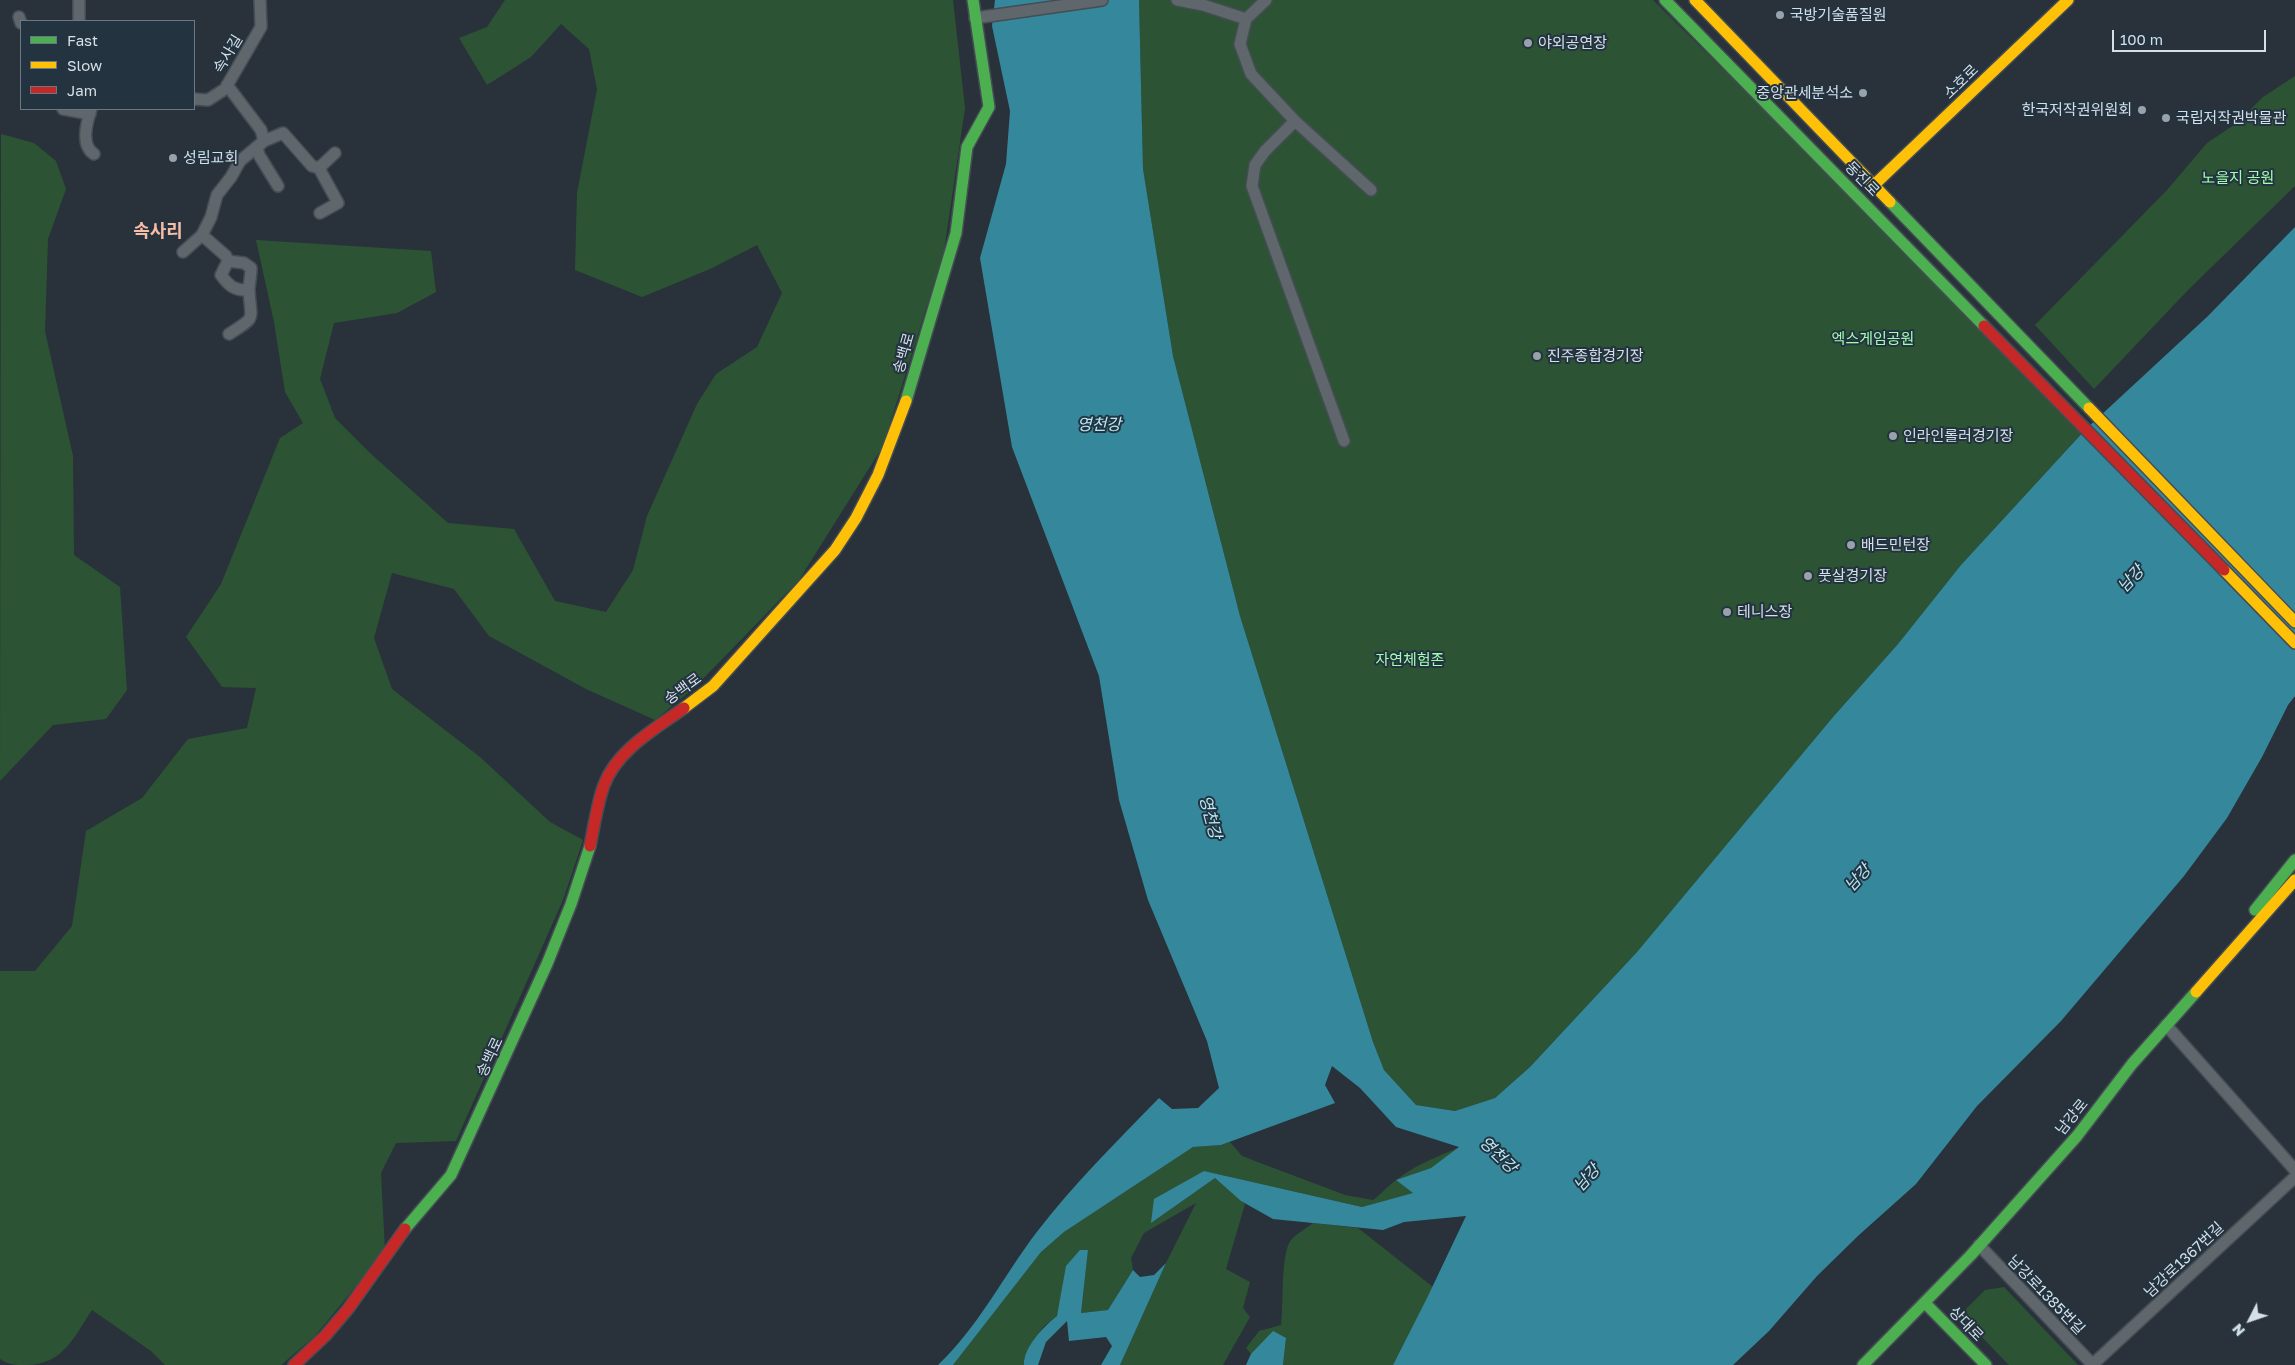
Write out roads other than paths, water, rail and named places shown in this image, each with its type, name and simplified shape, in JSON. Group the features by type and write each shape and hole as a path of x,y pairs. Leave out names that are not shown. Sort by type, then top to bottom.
{"street":[{"path":"79,0 79,20"},
{"name":"속사길","path":"195,100 208,100 225,89 261,27 260,0"},
{"name":"송백로","path":"294,1365 325,1336 348,1309 400,1235 451,1175 548,964 590,848 604,785 616,764 630,748 713,686 835,550 856,518 878,475 903,410 956,233 966,147 989,107 973,0"},
{"path":"975,18 1102,0"},
{"path":"1177,0 1203,5 1246,19"},
{"path":"1266,0 1246,19 1240,44 1251,74 1295,121 1371,190"},
{"name":"동진로","path":"1665,0 2295,643"},
{"name":"동진로","path":"1695,0 2295,622"},
{"name":"소호로","path":"1874,184 2068,0"},
{"path":"227,85 261,130 259,155 278,186"},
{"path":"77,110 91,111 85,136 90,152 94,154"},
{"path":"1295,121 1265,151 1255,165 1252,186 1344,441"},
{"path":"183,252 202,235 211,217 217,195 231,177 240,161 260,144 283,133 312,166 319,168 338,203 320,213"},
{"path":"319,168 335,152"},
{"path":"202,235 226,256 228,262 221,275 230,288 241,291 249,290"},
{"path":"228,262 244,263 251,268 249,290 253,313 250,321 229,334"},
{"path":"2132,1064 2295,860"},
{"name":"남강로","path":"1863,1365 1925,1303 2077,1136 2132,1064 2295,880"},
{"path":"2166,1026 2295,1170"},
{"name":"남강로1367번길","path":"2092,1365 2295,1178"},
{"name":"남강로1385번길","path":"1978,1246 2092,1365"},
{"name":"상대로","path":"1925,1303 1986,1365"}],"water":[{"path":"995,0 1139,0 1143,169 1173,356 1240,616 1373,1042 1384,1070 1416,1105 1455,1111 1495,1098 1530,1067 1637,952 1833,717 1898,644 1961,565 2086,429 2208,316 2295,227 2295,696 2288,705 2262,757 2227,818 2184,876 2061,1021 1977,1106 1916,1184 1817,1276 1769,1331 1733,1365 1393,1365 1466,1216 1404,1222 1383,1230 1273,1219 1241,1201 1215,1178 1151,1223 1154,1199 1204,1171 1362,1207 1413,1193 1396,1180 1431,1168 1459,1147 1396,1127 1360,1088 1332,1066 1325,1085 1335,1103 1221,1145 1193,1147 1064,1232 1041,1252 953,1365 938,1365 966,1335 1050,1215 1095,1164 1159,1098 1172,1109 1198,1108 1219,1088 1207,1041 1148,900 1119,800 1099,676 1012,447 980,258 1006,164 1010,111 992,26"},
{"path":"1080,1250 1088,1250 1081,1313 1108,1310 1133,1270 1140,1277 1154,1275 1166,1263 1120,1365 1101,1365 1112,1346 1106,1337 1069,1341 1067,1321 1046,1342 1038,1365 1024,1365 1031,1345 1046,1325 1057,1316 1066,1266"},
{"path":"1273,1331 1286,1338 1283,1365 1246,1365 1251,1354"}],"place":[{"name":"국방기술품질원","path":"1780,15"},
{"name":"야외공연장","path":"1528,43"},
{"name":"중앙관세분석소","path":"1863,93"},
{"name":"한국저작권위원회","path":"2142,110"},
{"name":"국립저작권박물관","path":"2166,118"},
{"name":"성림교회","path":"173,158"},
{"name":"진주종합경기장","path":"1537,356"},
{"name":"인라인롤러경기장","path":"1893,436"},
{"name":"배드민턴장","path":"1851,545"},
{"name":"풋살경기장","path":"1808,576"},
{"name":"테니스장","path":"1727,612"}],"district":[{"name":"속사리","path":"158,231"}],"park label":[{"name":"노을지 공원","path":"2238,178"},
{"name":"엑스게임공원","path":"1873,339"},
{"name":"자연체험존","path":"1410,660"}],"water label":[{"name":"영천강","path":"1099,425"},
{"name":"남강","path":"2131,579"},
{"name":"영천강","path":"1210,817"},
{"name":"남강","path":"1858,878"},
{"name":"영천강","path":"1498,1155"},
{"name":"남강","path":"1587,1178"}]}
